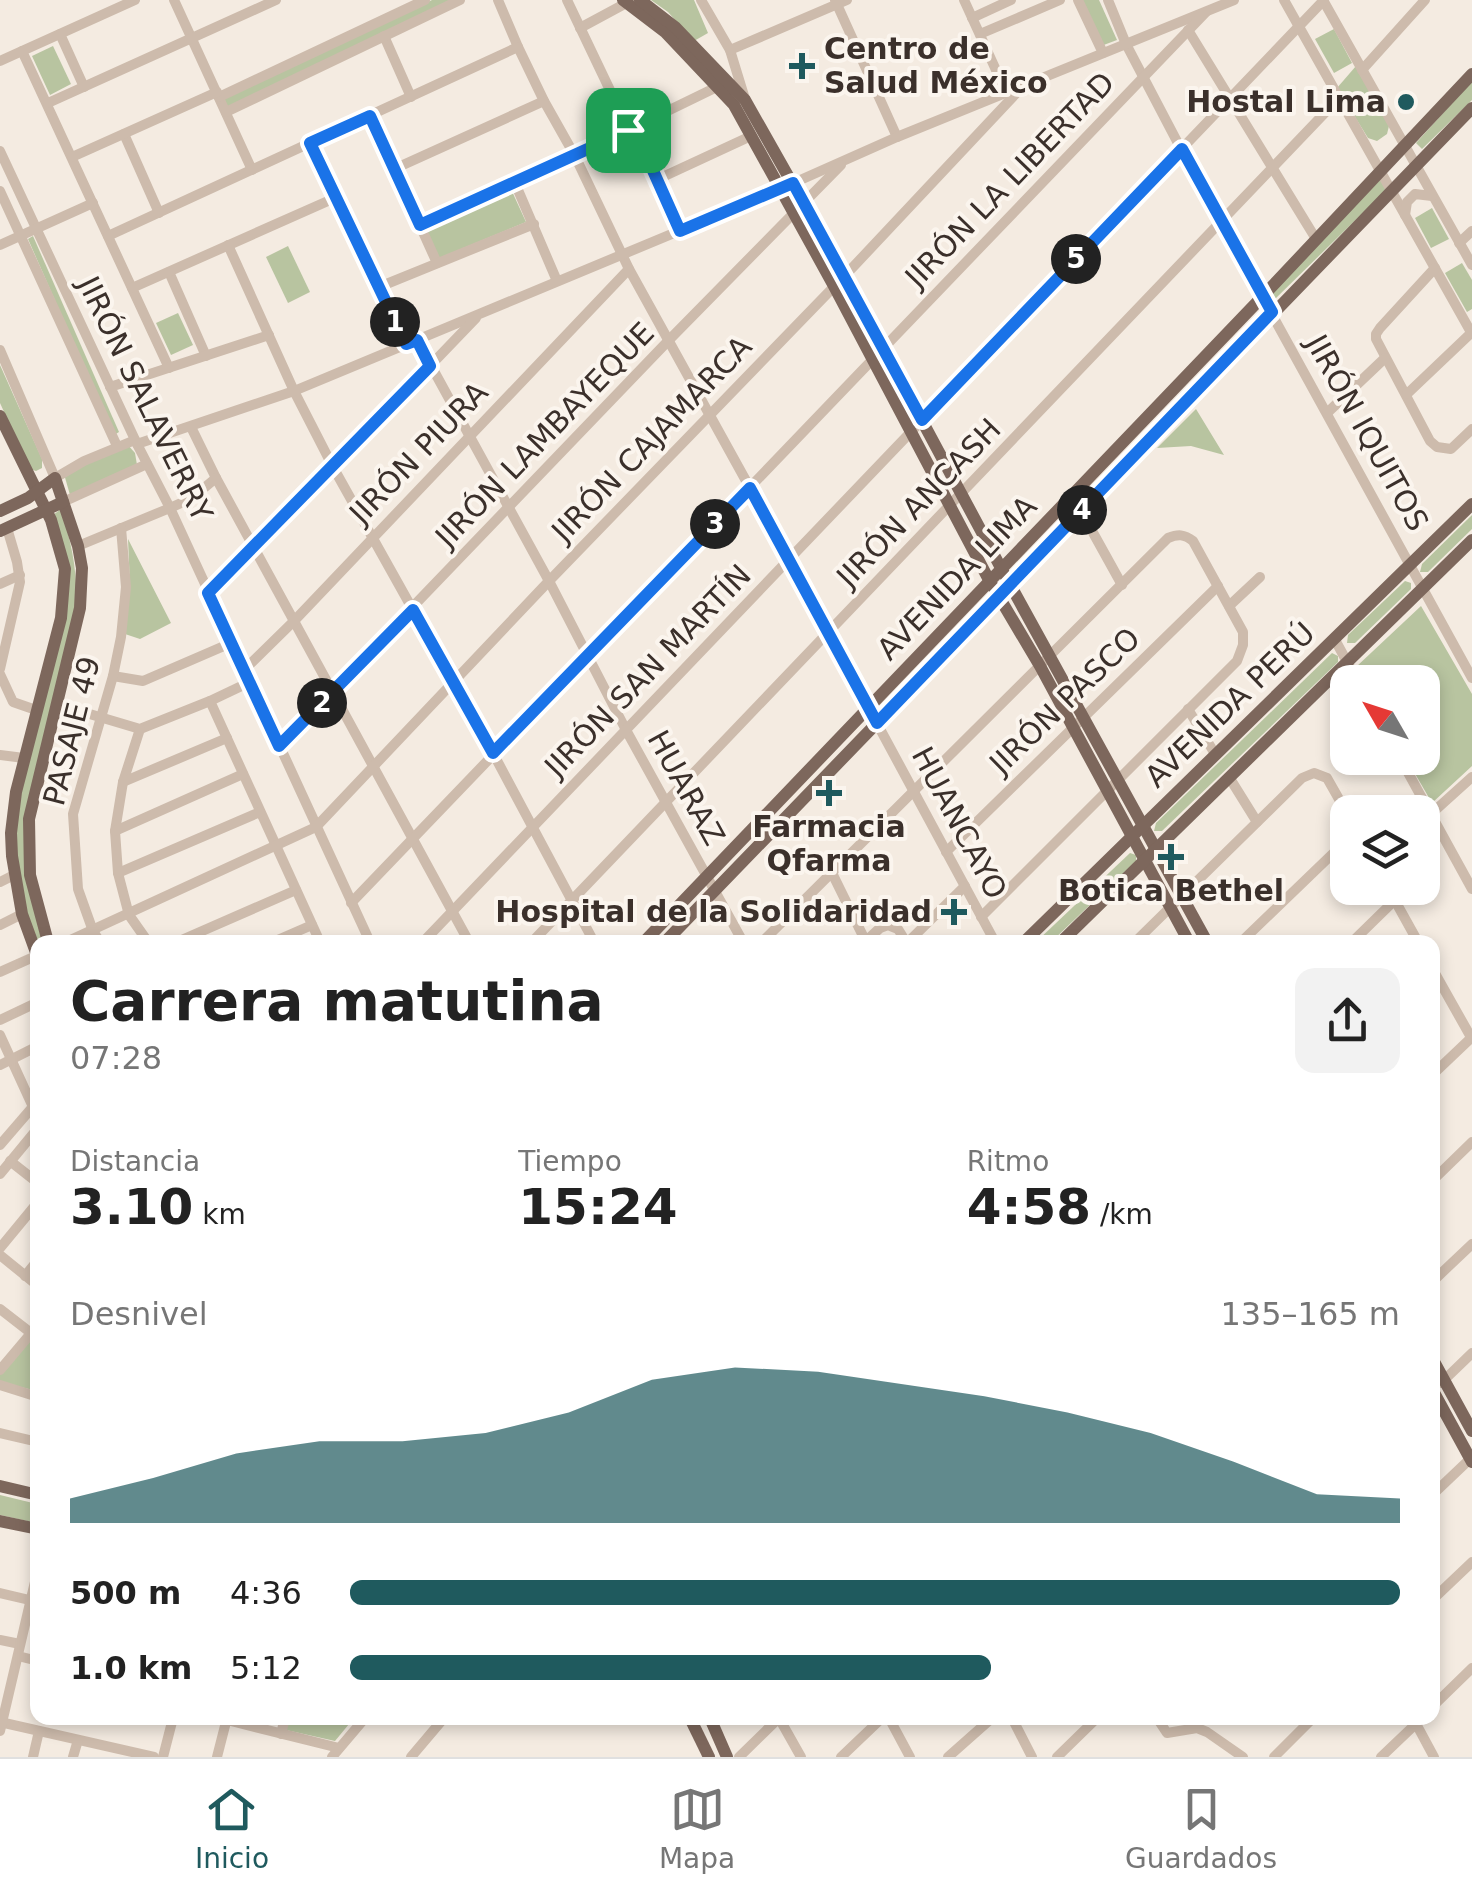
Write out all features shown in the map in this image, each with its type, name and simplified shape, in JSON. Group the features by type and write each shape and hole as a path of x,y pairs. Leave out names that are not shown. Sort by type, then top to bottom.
{"main road":[{"path":"630,1 745,100 786,186 793,214 1185,935"},
{"name":"AVENIDA LIMA","path":"651,935 1472,74"},
{"path":"723,84 751,136 786,186 804,203 1203,935"},
{"name":"AVENIDA LIMA","path":"671,935 1472,108"},
{"path":"1188,373 1198,391"},
{"path":"0,416 3,432 38,491 54,528 65,569 61,618 6,835 30,936"},
{"path":"0,511 55,478 82,568 80,608 29,819 30,876 46,935"},
{"path":"3,530 64,502"},
{"name":"AVENIDA PERÚ","path":"1031,935 1472,504"},
{"name":"AVENIDA PERÚ","path":"1069,935 1472,540"},
{"path":"1440,1392 1472,1431"},
{"path":"1440,1395 1472,1459"},
{"path":"0,1486 30,1493"},
{"path":"0,1521 30,1527"},
{"path":"693,1725 709,1757"},
{"path":"713,1725 728,1757"}],"street":[{"path":"0,61 135,0"},
{"path":"174,0 252,170"},
{"path":"48,103 276,0"},
{"path":"72,157 425,0"},
{"path":"226,112 460,0"},
{"name":"HUANCAYO","path":"498,0 629,269 992,935"},
{"path":"567,0 680,231"},
{"path":"702,0 730,50 745,100"},
{"path":"964,0 1006,92"},
{"path":"972,18 1011,0"},
{"path":"980,34 1060,0"},
{"path":"1078,0 1102,53"},
{"name":"JIRÓN IQUITOS","path":"1108,0 1126,44 1182,149 1472,678"},
{"path":"0,350 55,478 117,446 191,427 294,391 1234,0"},
{"path":"1284,0 1472,333 1407,394"},
{"path":"1323,0 1472,266"},
{"name":"JIRÓN SAN MARTÍN","path":"429,935 1323,0"},
{"path":"1362,70 1425,0"},
{"path":"580,28 630,1"},
{"path":"730,50 840,2 898,137"},
{"name":"JIRÓN LA LIBERTAD","path":"351,903 1206,12"},
{"path":"1188,30 1316,239"},
{"path":"60,34 84,87"},
{"path":"384,36 410,97"},
{"path":"108,236 518,47"},
{"path":"22,50 169,368"},
{"path":"420,225 723,84"},
{"name":"JIRÓN CAJAMARCA","path":"316,827 1024,85"},
{"name":"JIRÓN ANCASH","path":"539,935 1340,97"},
{"path":"394,169 544,101"},
{"path":"370,116 437,263"},
{"path":"124,134 159,213"},
{"path":"656,180 751,136"},
{"name":"HUARAZ","path":"310,143 378,287 430,366 739,935"},
{"name":"JIRÓN SALAVERRY","path":"0,151 170,508 366,935"},
{"name":"JIRÓN LAMBAYEQUE","path":"279,746 847,159"},
{"path":"515,183 558,281"},
{"name":"JIRÓN SALAVERRY","path":"0,191 117,446"},
{"path":"1405,215 1407,202 1415,194 1434,197"},
{"path":"132,288 336,197"},
{"path":"0,245 94,203"},
{"path":"378,287 534,224"},
{"path":"1460,243 1472,231"},
{"path":"228,246 333,467 590,935"},
{"path":"1435,268 1380,328 1376,339 1430,441 1437,447 1451,449 1472,429"},
{"name":"JIRÓN PIURA","path":"244,670 629,269"},
{"path":"169,272 206,356"},
{"path":"208,593 481,313"},
{"path":"110,387 269,335"},
{"path":"1327,413 1386,358"},
{"path":"191,427 465,935"},
{"path":"64,502 146,464"},
{"path":"78,546 192,498 216,478"},
{"path":"1081,511 1122,584"},
{"name":"PASAJE 49","path":"96,935 78,890 73,814 121,637 126,587 120,528"},
{"path":"0,672 20,575 3,530"},
{"path":"769,935 1168,538 1181,534 1192,540 1240,626 1244,638 1242,652 982,916"},
{"path":"0,584 20,575"},
{"path":"1229,606 1260,576"},
{"name":"JIRÓN PASCO","path":"946,852 1218,586"},
{"path":"1334,638 1350,665"},
{"path":"113,676 143,682 231,643"},
{"name":"PASAJE 49","path":"0,672 13,702 36,710"},
{"path":"56,704 140,729 250,682"},
{"path":"210,701 315,935"},
{"path":"1188,709 1215,754"},
{"path":"140,729 123,782 115,831 118,873 129,915 143,935"},
{"path":"123,782 227,738"},
{"path":"0,755 24,758"},
{"path":"1142,935 1302,778 1314,773 1327,778 1337,795"},
{"path":"115,831 243,774"},
{"path":"1440,810 1472,776"},
{"path":"1229,777 1258,822"},
{"path":"118,873 260,812"},
{"path":"83,935 316,827"},
{"path":"1440,830 1471,885"},
{"path":"1248,935 1330,856"},
{"path":"832,873 862,935"},
{"path":"0,882 14,875"},
{"path":"914,935 965,886"},
{"path":"193,935 296,890"},
{"path":"1359,935 1390,905"},
{"path":"1398,905 1414,935"},
{"path":"0,925 22,914"},
{"path":"290,935 312,925"},
{"path":"872,935 890,925 902,935"},
{"path":"0,972 30,959"},
{"path":"1440,982 1472,1038 1440,1068"},
{"path":"0,1020 30,1006"},
{"path":"0,1036 6,1062 30,1097"},
{"path":"6,1062 30,1050"},
{"path":"1,1142 30,1110"},
{"path":"0,1174 30,1137"},
{"path":"1440,1173 1472,1142"},
{"path":"10,1160 30,1176"},
{"path":"30,1213 0,1252 30,1280"},
{"path":"1440,1274 1472,1244"},
{"path":"25,1276 30,1270"},
{"path":"0,1309 30,1327"},
{"path":"2,1365 30,1334"},
{"path":"1440,1383 1472,1353"},
{"path":"0,1385 30,1395"},
{"path":"0,1432 30,1440"},
{"path":"1440,1489 1472,1459"},
{"path":"1440,1592 1472,1562"},
{"path":"0,1593 30,1600"},
{"path":"30,1614 1,1725 78,1740 116,1753 154,1757"},
{"path":"0,1640 30,1656"},
{"path":"1440,1699 1472,1668"},
{"path":"163,1757 171,1725"},
{"path":"217,1757 225,1725"},
{"path":"249,1725 336,1752 359,1725"},
{"path":"281,1734 283,1725"},
{"path":"412,1757 438,1725"},
{"path":"738,1757 772,1725"},
{"path":"783,1725 801,1757"},
{"path":"841,1757 878,1725"},
{"path":"890,1725 910,1757"},
{"path":"948,1757 984,1725"},
{"path":"1016,1725 1032,1757"},
{"path":"1057,1757 1090,1725"},
{"path":"1162,1725 1167,1733 1200,1725"},
{"path":"1274,1757 1306,1725"},
{"path":"1381,1757 1411,1725"},
{"path":"1418,1725 1434,1757"},
{"path":"1197,1728 1242,1757"},
{"path":"33,1757 39,1731"},
{"path":"73,1757 78,1740"}],"green space":[{"path":"432,0 451,0 227,108 223,99"},
{"path":"651,0 694,0 708,33 694,41 668,12"},
{"path":"1081,0 1099,0 1117,40 1101,46"},
{"path":"1334,29 1352,63 1334,73 1315,39"},
{"path":"53,46 71,84 50,95 32,56"},
{"path":"1356,66 1389,126 1387,134 1377,141 1368,138 1337,88"},
{"path":"1472,81 1472,100 1422,149 1416,143"},
{"path":"1380,180 1387,189 1273,301 1268,296"},
{"path":"510,187 526,222 437,259 423,227"},
{"path":"1432,208 1449,239 1431,248 1415,218"},
{"path":"33,236 119,432 114,435 28,239"},
{"path":"288,246 310,292 288,303 266,257"},
{"path":"1462,263 1472,280 1472,309 1467,312 1445,273"},
{"path":"178,313 193,345 171,355 156,323"},
{"path":"0,365 42,459 42,468 36,471 30,469 0,403"},
{"path":"1196,409 1224,455 1191,446 1157,448"},
{"path":"127,444 135,453 137,465 70,495 64,474"},
{"path":"61,509 73,559 76,611 24,819 42,935 35,935 24,907 14,855 20,795 65,615 53,515"},
{"path":"1472,515 1472,529 1428,572 1420,572 1422,564"},
{"path":"128,539 171,623 140,639 125,634 130,586"},
{"path":"1405,581 1411,583 1411,589 1355,643 1347,643 1348,635"},
{"path":"1421,606 1472,694 1472,766 1440,796 1427,795 1416,775 1440,775 1440,665 1358,665"},
{"path":"1332,653 1338,656 1338,662 1330,665 1330,670 1162,831 1154,831 1156,823"},
{"path":"1130,853 1136,855 1136,861 1058,935 1043,935"},
{"path":"30,1336 30,1389 0,1382 0,1373"},
{"path":"0,1495 30,1502 30,1521 0,1515"},
{"path":"287,1725 348,1725 335,1741 286,1730"}],"place":[{"name":"Centro de Salud México","path":"802,66"},
{"name":"Hostal Lima","path":"1406,102"},
{"name":"Farmacia Qfarma","path":"829,793"},
{"name":"Botica Bethel","path":"1171,857"},
{"name":"Hospital de la Solidaridad","path":"954,912"}],"route":[{"path":"370,116 420,225 628,130 634,128 680,231 793,183 922,420 1182,149 1272,312 877,723 750,488 493,753 413,610 279,746 208,593 430,366 417,340 406,344 310,143 370,116"}]}
